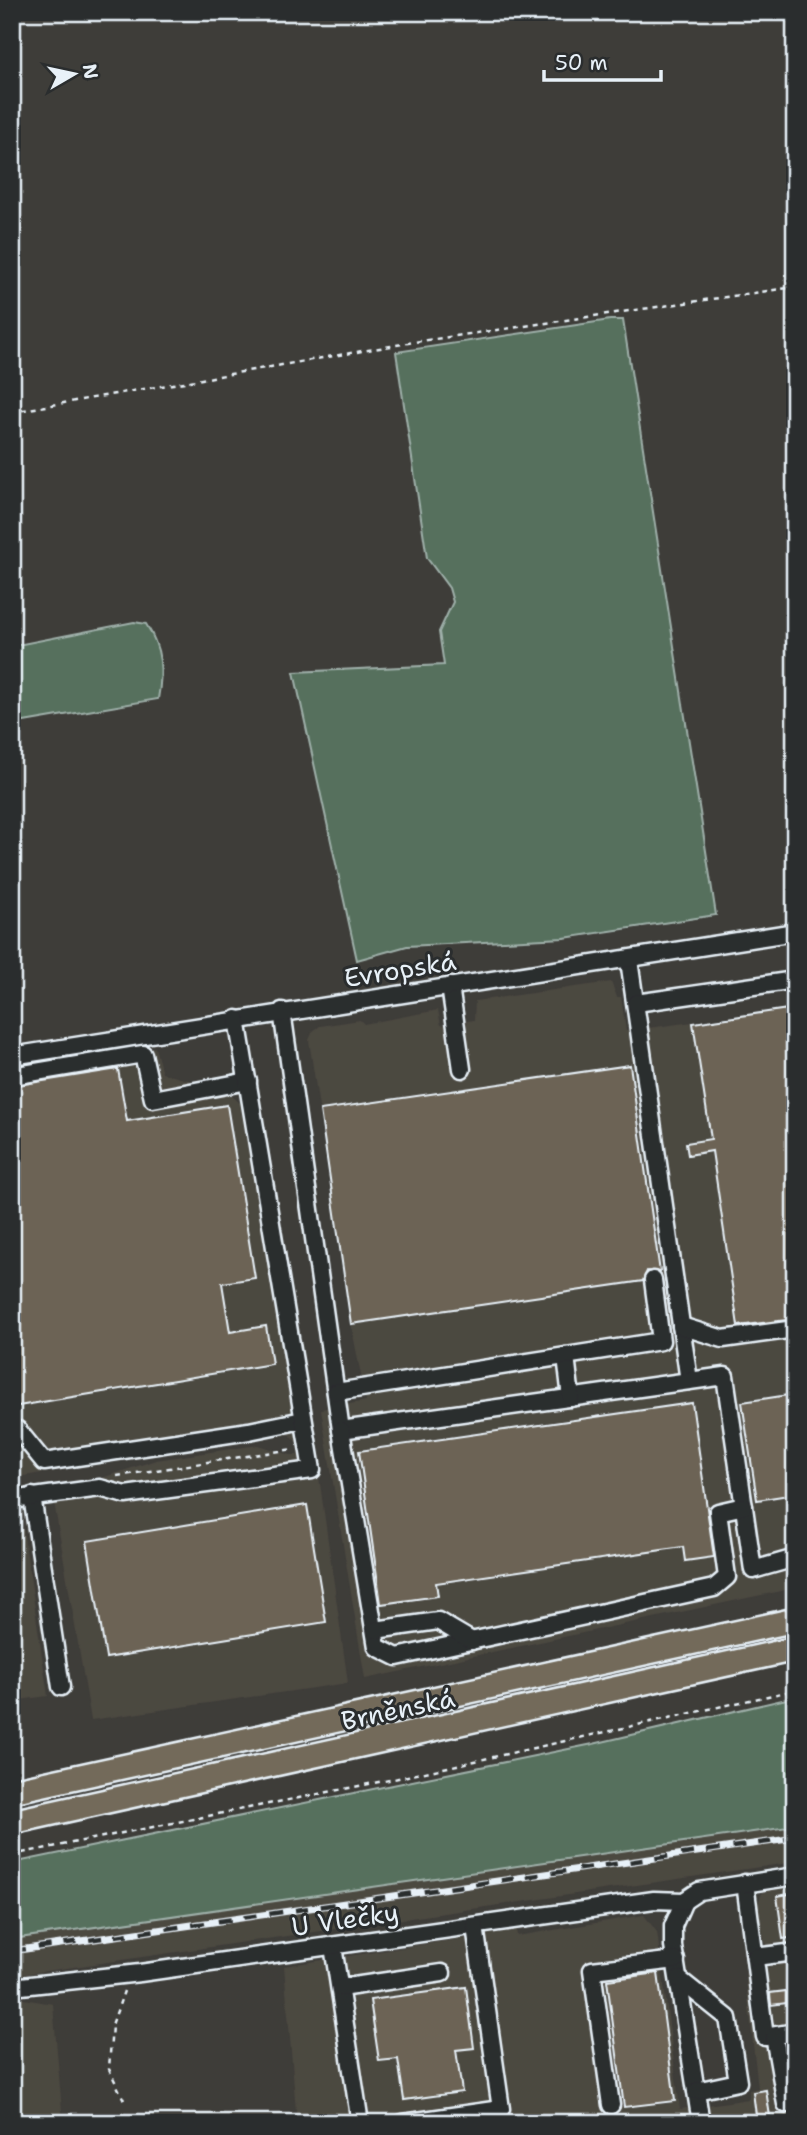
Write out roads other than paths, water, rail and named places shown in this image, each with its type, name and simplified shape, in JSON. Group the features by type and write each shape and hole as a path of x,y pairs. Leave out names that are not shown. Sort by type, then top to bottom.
{"highway":[{"name":"Brněnská","path":"12,1791 795,1620"},
{"name":"Brněnská","path":"12,1822 795,1650"}],"street":[{"name":"Evropská","path":"12,1056 282,1011 629,960 795,932"},
{"path":"629,960 689,1381"},
{"path":"636,1003 795,980"},
{"path":"450,986 462,1069"},
{"path":"282,1011 341,1430 377,1647 397,1657 714,1588 727,1577 740,1579 752,1570 795,1558"},
{"path":"12,1500 100,1488 125,1495 312,1470 237,1019"},
{"path":"12,1076 143,1054 153,1099 248,1081"},
{"path":"336,1392 662,1341 653,1280"},
{"path":"681,1326 723,1339 795,1329"},
{"path":"566,1356 571,1398"},
{"path":"341,1430 725,1376 752,1570"},
{"path":"12,1431 18,1430 44,1462 249,1431 303,1420"},
{"path":"32,1496 61,1687"},
{"path":"727,1577 718,1512 744,1506"},
{"path":"375,1630 438,1621 472,1641"},
{"name":"U Vlečky","path":"12,1987 140,1973 654,1899 684,1901 699,1891 795,1876"},
{"path":"745,1884 765,2037 795,2032"},
{"path":"684,1901 673,1926 701,2123"},
{"path":"403,2123 501,2109 475,1926"},
{"path":"333,1946 360,2123"},
{"path":"755,1957 795,1952"},
{"path":"611,2105 592,1970 676,1960"},
{"path":"340,1988 442,1973"},
{"path":"680,1979 728,2018 738,2082 696,2091"},
{"path":"774,2035 786,2104 795,2103"}],"railway":[{"path":"12,1951 795,1838"}]}
